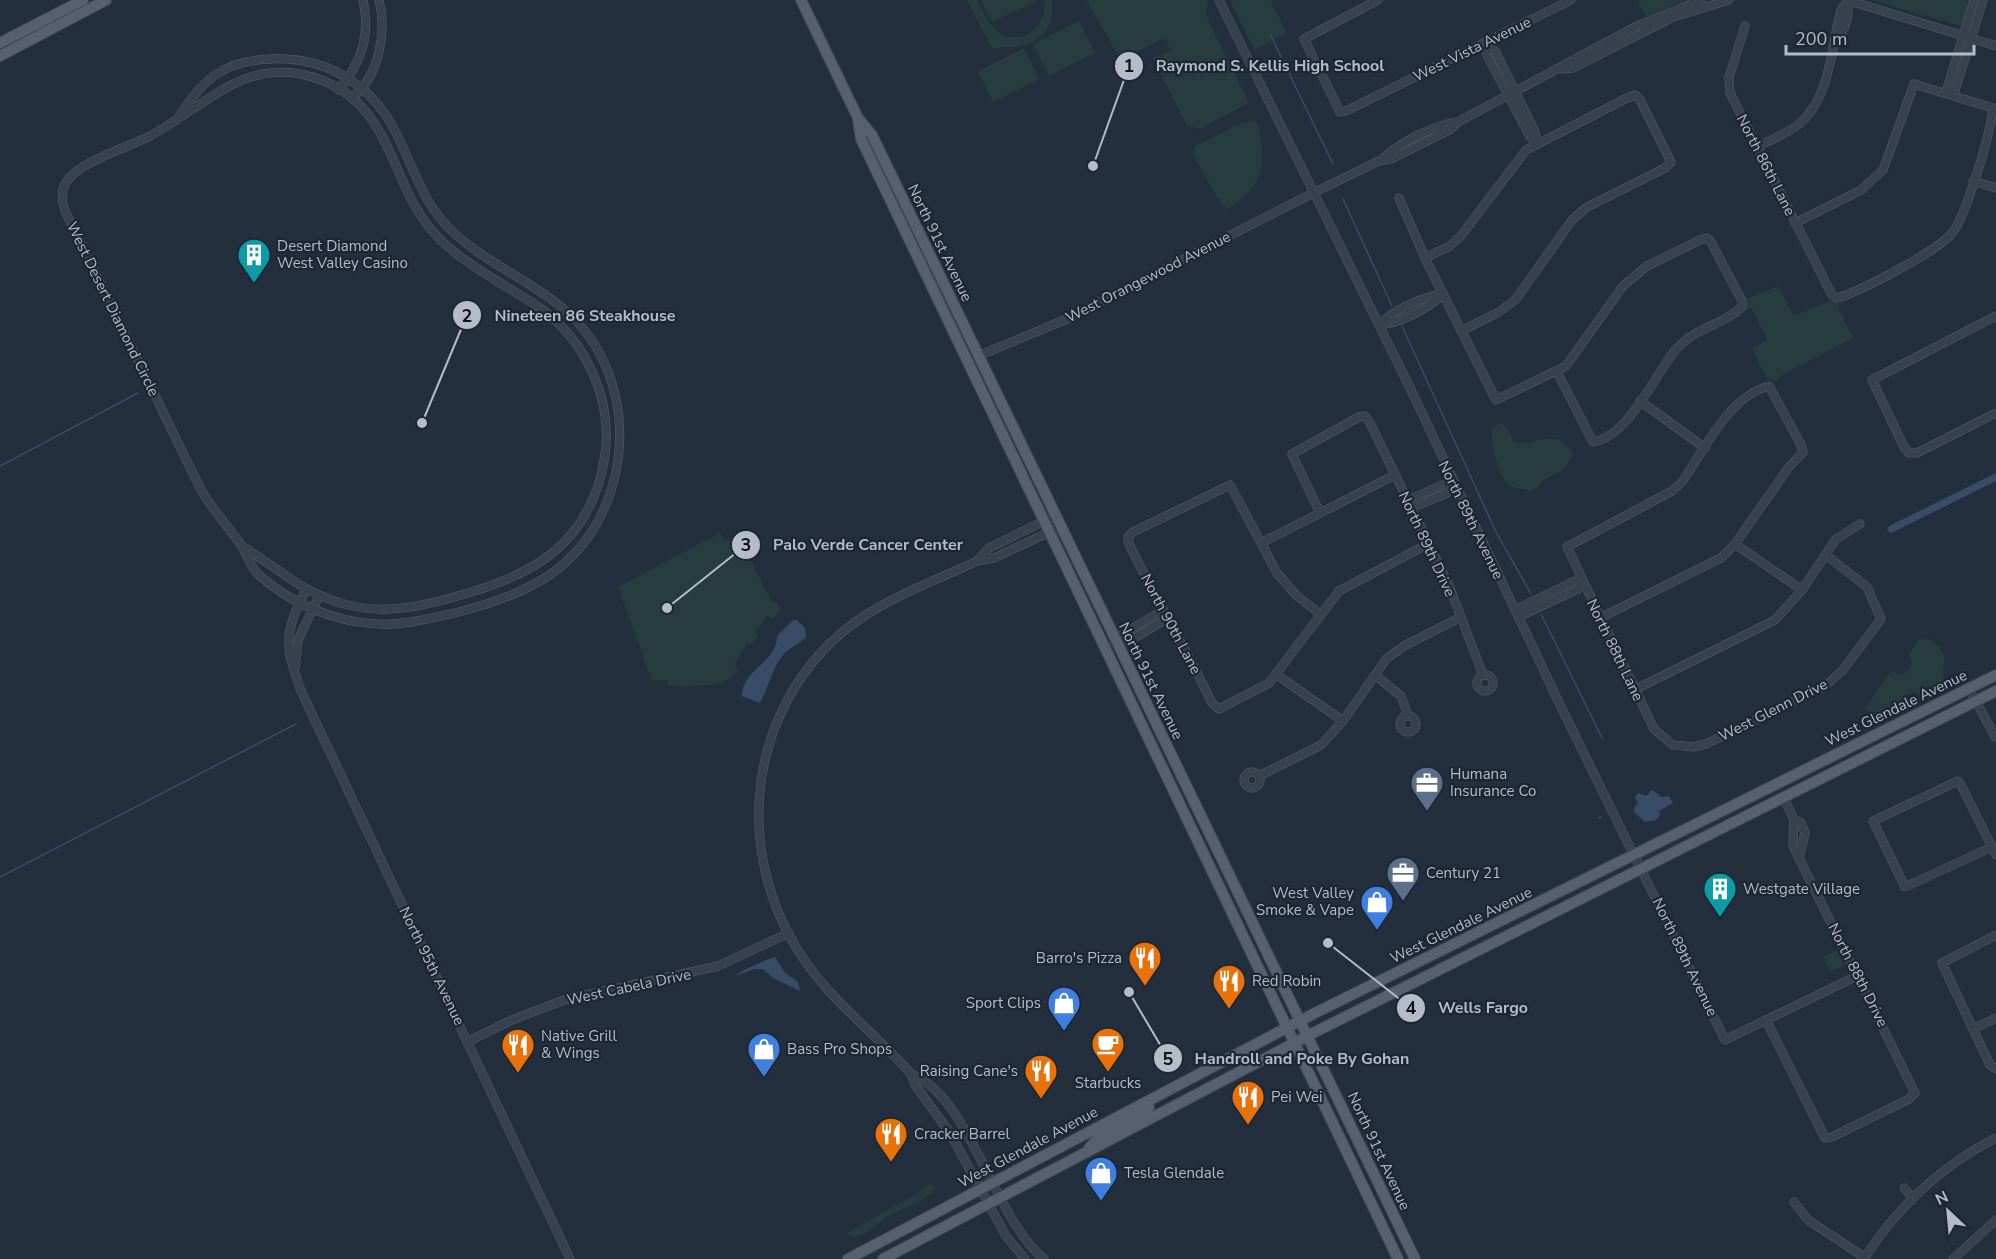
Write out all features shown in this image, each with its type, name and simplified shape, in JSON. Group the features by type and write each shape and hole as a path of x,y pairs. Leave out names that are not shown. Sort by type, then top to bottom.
{"main road":[{"path":"0,56 106,0"},
{"name":"North 91st Avenue","path":"801,0 858,118 872,135 1115,643 1309,1036 1415,1259"},
{"path":"40,34 51,23 72,12 79,2"},
{"path":"0,43 79,2"},
{"name":"North 91st Avenue","path":"858,118 861,139 891,203 1398,1259"},
{"path":"891,203 902,198"},
{"path":"939,301 952,317 966,346 978,356"},
{"path":"1088,613 1098,621 1108,642 1115,643"},
{"name":"West Glendale Avenue","path":"848,1259 1301,1020 1996,675"},
{"name":"West Glendale Avenue","path":"884,1259 1420,979 1996,691"},
{"path":"1776,785 1782,797"},
{"path":"1208,864 1221,858"},
{"path":"1470,954 1470,945 1517,921 1518,913"},
{"path":"1420,979 1438,962 1459,951 1465,940"},
{"path":"1085,1153 1099,1137 1146,1111 1149,1107 1147,1102"},
{"path":"1339,1136 1353,1151 1372,1185 1380,1188"}],"street":[{"path":"339,90 348,78 363,46 366,18 363,0"},
{"path":"352,97 363,89 380,45 382,15 379,0"},
{"name":"North 89th Avenue","path":"1219,0 1309,186 1315,192 1453,485 1725,1040 1766,1020"},
{"name":"West Vista Avenue","path":"1378,0 1304,39 1340,111 1346,111 1571,0"},
{"path":"1561,69 1569,61 1659,15 1701,0"},
{"path":"1561,69 1573,68 1674,17 1729,0"},
{"path":"1757,147 1799,124 1816,102 1834,44 1841,9 1847,0 1996,46"},
{"path":"1950,93 1967,37 1974,0"},
{"path":"1967,37 1983,0"},
{"name":"North 86th Lane","path":"1744,26 1728,85 1832,295 1837,298 1937,248 1954,231 1973,181"},
{"path":"1485,42 1487,55 1535,132 1537,143"},
{"name":"West Desert Diamond Circle","path":"180,115 202,83 216,74 248,63 294,59 324,66 348,78 363,89 390,119 432,207 454,233 564,309 585,332 604,365 616,395 620,437 616,473 604,508 586,539 564,564 530,586 494,601 401,623 361,622 300,602 260,576 250,566 243,547"},
{"name":"West Orangewood Avenue","path":"978,356 1067,319 1315,192 1379,161 1393,158 1432,139 1451,129 1458,122 1561,69"},
{"name":"West Desert Diamond Circle","path":"261,74 295,74 324,81 339,90 352,97 376,123 409,195 428,226 447,247 552,317 573,340 591,369 602,399 606,435 604,460 592,500 579,524 554,553 533,568 499,584 400,609 363,608 306,591 243,547 213,511 68,217 61,198 66,182 80,170 150,136 222,87 261,74"},
{"path":"1795,223 1861,190 1883,170 1914,84 1950,93 1993,108 1973,181 1996,188"},
{"path":"1425,258 1450,246 1460,237 1514,162 1537,143 1635,95 1671,162 1665,168 1587,207 1572,220 1516,300 1499,312 1461,331"},
{"path":"1399,198 1425,258 1496,400 1566,366 1623,286 1634,276 1707,238 1712,242 1742,301 1742,307 1697,331 1683,342 1615,431 1593,442 1557,372"},
{"path":"479,270 486,257"},
{"path":"1379,325 1386,317 1431,296 1443,294"},
{"path":"1996,316 1872,380 1904,447 1910,453 1917,453 1996,412"},
{"path":"1600,618 1705,568 1735,544 1788,467 1803,452 1769,386 1760,388 1737,405 1705,448 1640,401"},
{"name":"North 89th Drive","path":"1320,513 1292,454 1348,422 1365,416 1448,584 1459,618 1484,675"},
{"name":"North 88th Lane","path":"1673,745 1654,729 1567,547 1667,495 1682,482 1705,448"},
{"path":"1320,614 1297,596 1277,573 1261,543 1395,475"},
{"name":"North 90th Lane","path":"1261,543 1230,485 1193,501 1133,532 1128,537 1129,544 1212,703 1219,709 1269,683 1277,675"},
{"path":"1409,505 1447,493 1453,485"},
{"path":"977,561 989,548 1054,516"},
{"path":"1634,690 1767,625 1782,614 1802,590 1836,539 1860,524"},
{"path":"1044,1259 1017,1229 951,1110 926,1080 911,1074 823,985 789,933 770,885 759,826 761,772 777,718 805,671 845,630 881,607 977,561 994,558 1059,527"},
{"path":"1343,721 1277,675 1339,591 1428,544"},
{"path":"1735,544 1802,590"},
{"name":"West Glenn Drive","path":"1673,745 1693,747 1706,744 1825,686 1842,671 1881,619 1867,587 1826,555"},
{"path":"1516,614 1575,581 1582,582"},
{"name":"North 95th Avenue","path":"306,591 287,641 289,659 320,733 469,1041 570,1259"},
{"name":"North 95th Avenue","path":"295,673 298,640 319,596"},
{"path":"1115,643 1123,634 1163,610"},
{"path":"1115,643 1127,642 1168,618"},
{"path":"1259,776 1321,745 1343,721 1387,658 1406,645 1459,618"},
{"path":"1375,675 1401,696 1408,715"},
{"path":"1969,689 1996,738"},
{"path":"1992,847 1905,887 1873,821 1958,781 1992,847 1996,855"},
{"path":"1782,797 1794,819 1801,823 1805,833 1799,858"},
{"name":"North 88th Drive","path":"1766,1020 1825,1138 1832,1137 1909,1099 1915,1093 1859,975 1793,846 1794,819"},
{"path":"1793,833 1805,833"},
{"name":"West Cabela Drive","path":"469,1041 512,1020 564,1000 718,966 789,933"},
{"path":"1996,935 1942,963 1990,1065 1996,1069"},
{"path":"1766,1020 1859,975"},
{"path":"1973,1029 1996,1018"},
{"path":"911,1074 915,1085 950,1132 1005,1236 1025,1259"},
{"path":"1794,1202 1808,1220 1864,1258 1912,1198 1941,1173 1996,1137"},
{"path":"1904,1188 1912,1198"},
{"path":"1953,1259 1996,1220"}],"green space":[{"path":"967,0 977,0 991,26 1007,36 1016,37 1032,31 1042,18 1044,0 1052,0 1051,16 1046,30 1036,40 1029,44 993,50"},
{"path":"980,0 1037,0 1037,1 992,22"},
{"path":"1086,0 1208,0 1206,16 1249,103 1200,129 1187,126 1153,58 1171,50 1165,38 1121,60"},
{"path":"1230,0 1270,0 1287,33 1254,50"},
{"path":"1638,0 1685,0 1646,17"},
{"path":"1871,0 1970,0 1961,26"},
{"path":"1079,21 1095,53 1049,76 1033,44"},
{"path":"1024,48 1039,79 993,102 978,71"},
{"path":"1256,120 1262,148 1260,171 1249,192 1226,210 1193,154 1195,146 1235,126"},
{"path":"1778,286 1794,316 1837,298 1840,311 1853,338 1780,376 1778,381 1766,378 1752,348 1767,340 1752,309 1742,307 1742,301"},
{"path":"1502,423 1513,441 1520,443 1550,438 1565,444 1573,453 1570,460 1564,468 1542,481 1533,491 1512,487 1502,476 1496,461 1493,443 1492,428"},
{"path":"720,533 724,541 729,539 733,547 748,541 750,545 745,548 772,603 777,601 780,610 773,619 768,616 755,632 759,635 751,645 747,643 734,665 739,669 726,680 707,685 687,686 669,686 666,680 652,681 618,587"},
{"path":"1929,639 1937,645 1944,656 1943,688 1923,698 1917,693 1911,693 1885,715 1878,716 1864,709 1891,671 1901,675 1908,672 1912,662 1909,654 1918,640"},
{"path":"1837,950 1844,965 1831,972 1823,957"},
{"path":"932,1183 936,1188 919,1202 887,1217 863,1234 854,1237 847,1233 916,1194"}],"water":[{"path":"793,620 797,620 805,628 806,637 779,660 760,703 742,696 747,679 772,653 777,636"},
{"path":"1652,790 1662,797 1669,796 1673,803 1659,811 1660,815 1656,820 1645,822 1634,812 1638,804 1635,796 1639,793 1646,796"},
{"path":"775,957 785,973 798,982 800,991 773,978 763,969 754,969 736,976 754,965"}],"waterway":[{"path":"1270,34 1333,164"},
{"path":"1343,199 1392,306"},
{"path":"1402,326 1496,532 1531,594"},
{"path":"0,466 138,393"},
{"path":"1891,529 1996,477"},
{"path":"1541,614 1602,738"},
{"path":"0,877 296,724"}],"place":[{"name":"Raymond S. Kellis High School","path":"1093,166"},
{"name":"Desert Diamond West Valley Casino","path":"254,284"},
{"name":"Nineteen 86 Steakhouse","path":"422,423"},
{"name":"Palo Verde Cancer Center","path":"667,608"},
{"name":"Humana Insurance Co","path":"1427,812"},
{"name":"Century 21","path":"1403,902"},
{"name":"Westgate Village","path":"1720,918"},
{"name":"West Valley Smoke & Vape","path":"1377,931"},
{"name":"Wells Fargo","path":"1328,943"},
{"name":"Barro's Pizza","path":"1145,987"},
{"name":"Handroll and Poke By Gohan","path":"1129,992"},
{"name":"Red Robin","path":"1229,1010"},
{"name":"Sport Clips","path":"1064,1032"},
{"name":"Starbucks","path":"1108,1073"},
{"name":"Native Grill & Wings","path":"518,1074"},
{"name":"Bass Pro Shops","path":"764,1078"},
{"name":"Raising Cane's","path":"1041,1100"},
{"name":"Pei Wei","path":"1248,1126"},
{"name":"Cracker Barrel","path":"891,1163"},
{"name":"Tesla Glendale","path":"1101,1202"}]}
